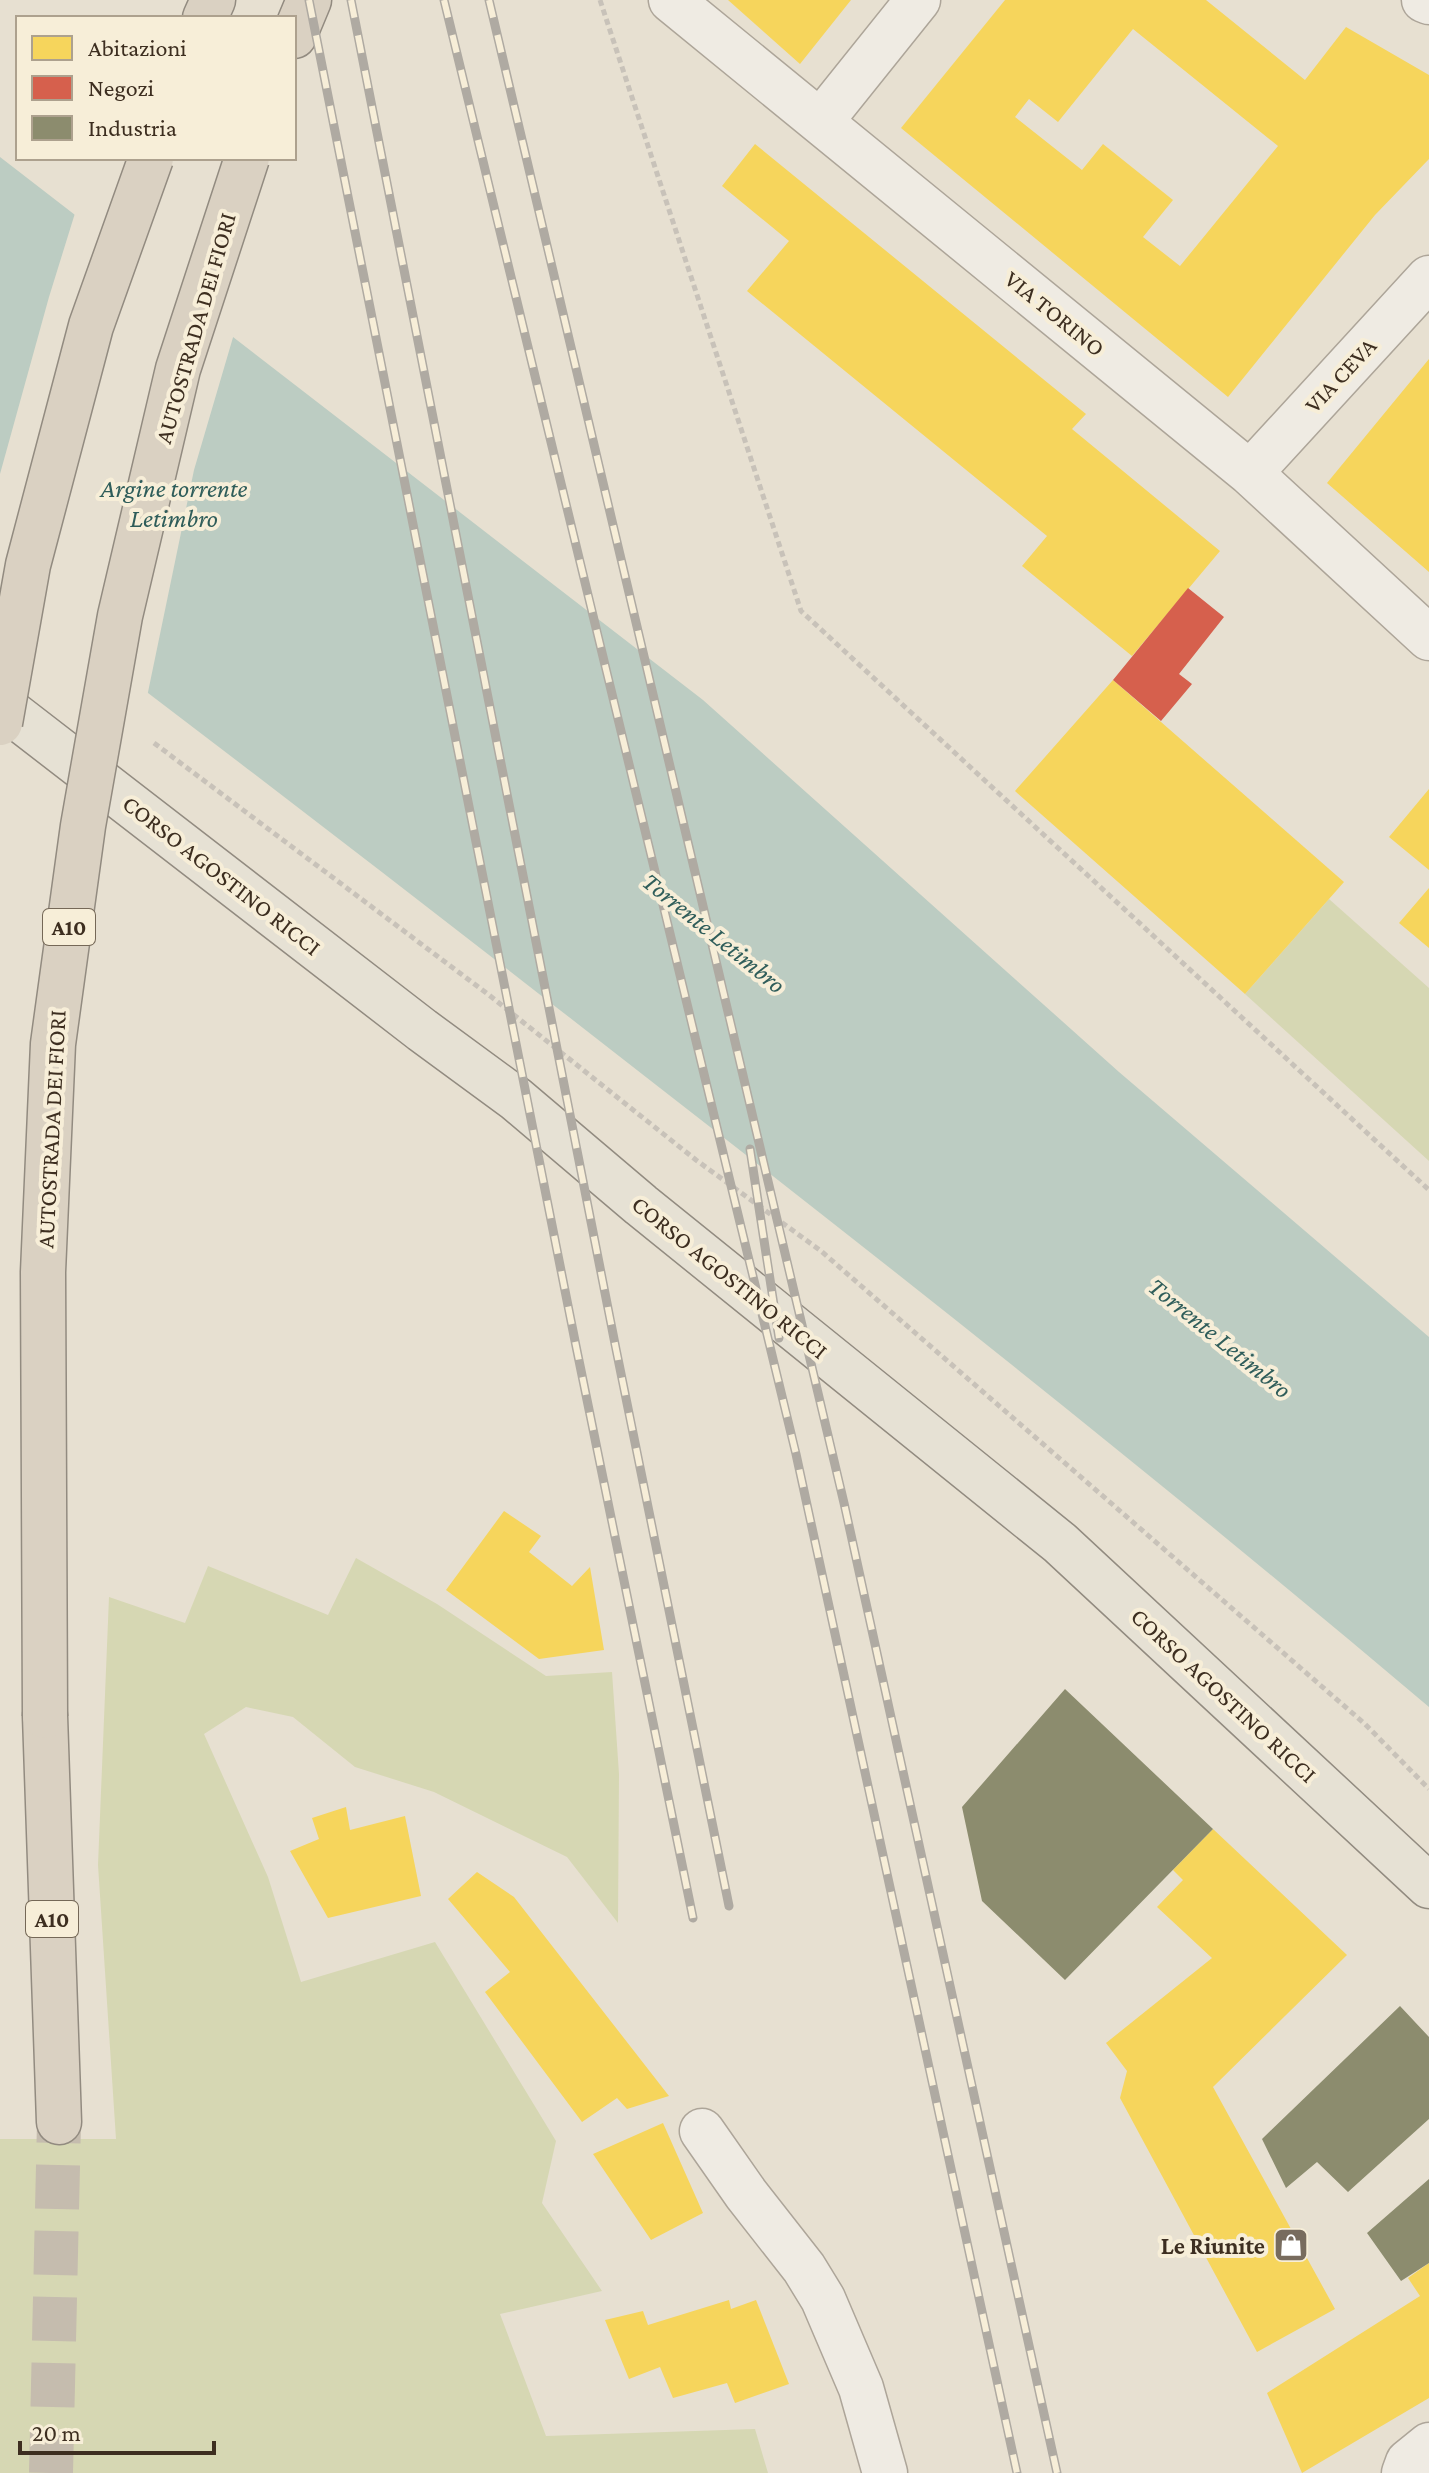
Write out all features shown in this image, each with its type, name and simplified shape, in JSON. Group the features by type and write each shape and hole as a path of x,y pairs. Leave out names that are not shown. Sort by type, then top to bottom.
{"highway":[{"path":"296,31 309,0"},
{"path":"0,723 28,565 91,326 150,160"},
{"name":"AUTOSTRADA DEI FIORI","path":"59,2122 45,1716 43,1272 53,1044 83,826 120,616 178,369 246,160"}],"main road":[{"name":"CORSO AGOSTINO RICCI","path":"0,704 516,1099 641,1205 1060,1543 1429,1886"}],"street":[{"name":"VIA TORINO","path":"671,0 1250,473 1429,638"},
{"path":"821,121 918,0"},
{"name":"VIA CEVA","path":"1250,473 1429,278"},
{"path":"702,2131 804,2268 823,2299 861,2388 885,2473"},
{"path":"1404,2473 1408,2462 1429,2445"}],"path":[{"path":"600,0 801,611 1429,1190"},
{"path":"205,781 489,995 696,1160 821,1251 1365,1724 1429,1789"}],"green space":[{"path":"1329,899 1429,988 1429,1161 1245,994"},
{"path":"356,1558 437,1604 546,1676 612,1672 619,1774 618,1923 567,1857 434,1792 355,1767 293,1717 246,1707 204,1734 268,1877 301,1982 435,1942 556,2141 542,2203 602,2291 500,2314 546,2436 755,2429 768,2473 0,2473 0,2139 116,2139 98,1865 109,1597 185,1623 208,1566 328,1615"}],"water":[{"name":"Argine torrente Letimbro","path":"0,157 703,700 1119,1072 1429,1337 1429,1707 1048,1393 854,1240 413,896 0,581"}],"pier":[{"path":"76,210 234,334 194,470 147,697 0,586 0,474"}],"building: Abitazioni":[{"path":"728,0 851,0 800,64"},
{"path":"1005,0 1206,0 1305,80 1346,27 1429,75 1429,159 1375,215 1228,397 901,128","holes":["1133,29 1278,146 1180,266 1143,237 1173,200 1103,144 1082,170 1015,117 1029,99 1058,122"]},
{"path":"755,144 1086,414 1072,429 1220,551 1132,656 1022,566 1047,536 747,291 789,241 722,186"},
{"path":"1429,359 1429,572 1327,483"},
{"path":"1113,680 1344,882 1245,994 1015,791"},
{"path":"1429,789 1429,870 1389,837"},
{"path":"1429,888 1429,948 1399,923"},
{"path":"504,1511 541,1536 529,1552 572,1586 590,1567 604,1650 539,1659 446,1590"},
{"path":"346,1807 350,1830 405,1816 421,1896 328,1918 290,1851 319,1839 312,1818"},
{"path":"1213,1829 1347,1955 1213,2087 1335,2309 1257,2352 1120,2098 1127,2071 1106,2043 1212,1958 1157,1907 1183,1880 1173,1870"},
{"path":"477,1872 514,1897 669,2096 627,2109 617,2098 582,2122 485,1992 510,1972 448,1899"},
{"path":"663,2123 703,2213 651,2240 593,2154"},
{"path":"1429,2263 1429,2398 1302,2473 1267,2393 1420,2296 1408,2278"},
{"path":"729,2300 731,2309 756,2300 789,2384 735,2403 727,2383 673,2398 660,2367 629,2379 605,2320 643,2311 648,2325"}],"building: Negozi":[{"path":"1188,588 1224,617 1179,674 1192,684 1161,721 1113,680"}],"building: Industria":[{"path":"1065,1689 1213,1829 1065,1980 982,1901 962,1807"},
{"path":"1400,2006 1429,2037 1429,2119 1348,2192 1317,2162 1286,2188 1262,2139"},
{"path":"1429,2179 1429,2263 1401,2281 1367,2233"}],"tunnel":[{"path":"51,2473 59,2122"}],"railway":[{"path":"309,0 576,1346 693,1918"},
{"path":"351,0 616,1349 729,1906"},
{"path":"444,0 796,1454 1017,2473"},
{"path":"489,0 844,1503 1057,2473"},
{"path":"750,1149 779,1338"}],"place":[{"name":"Le Riunite","path":"1291,2245"}],"water label":[{"name":"Torrente Letimbro","path":"714,933"},
{"name":"Torrente Letimbro","path":"1220,1338"}]}
